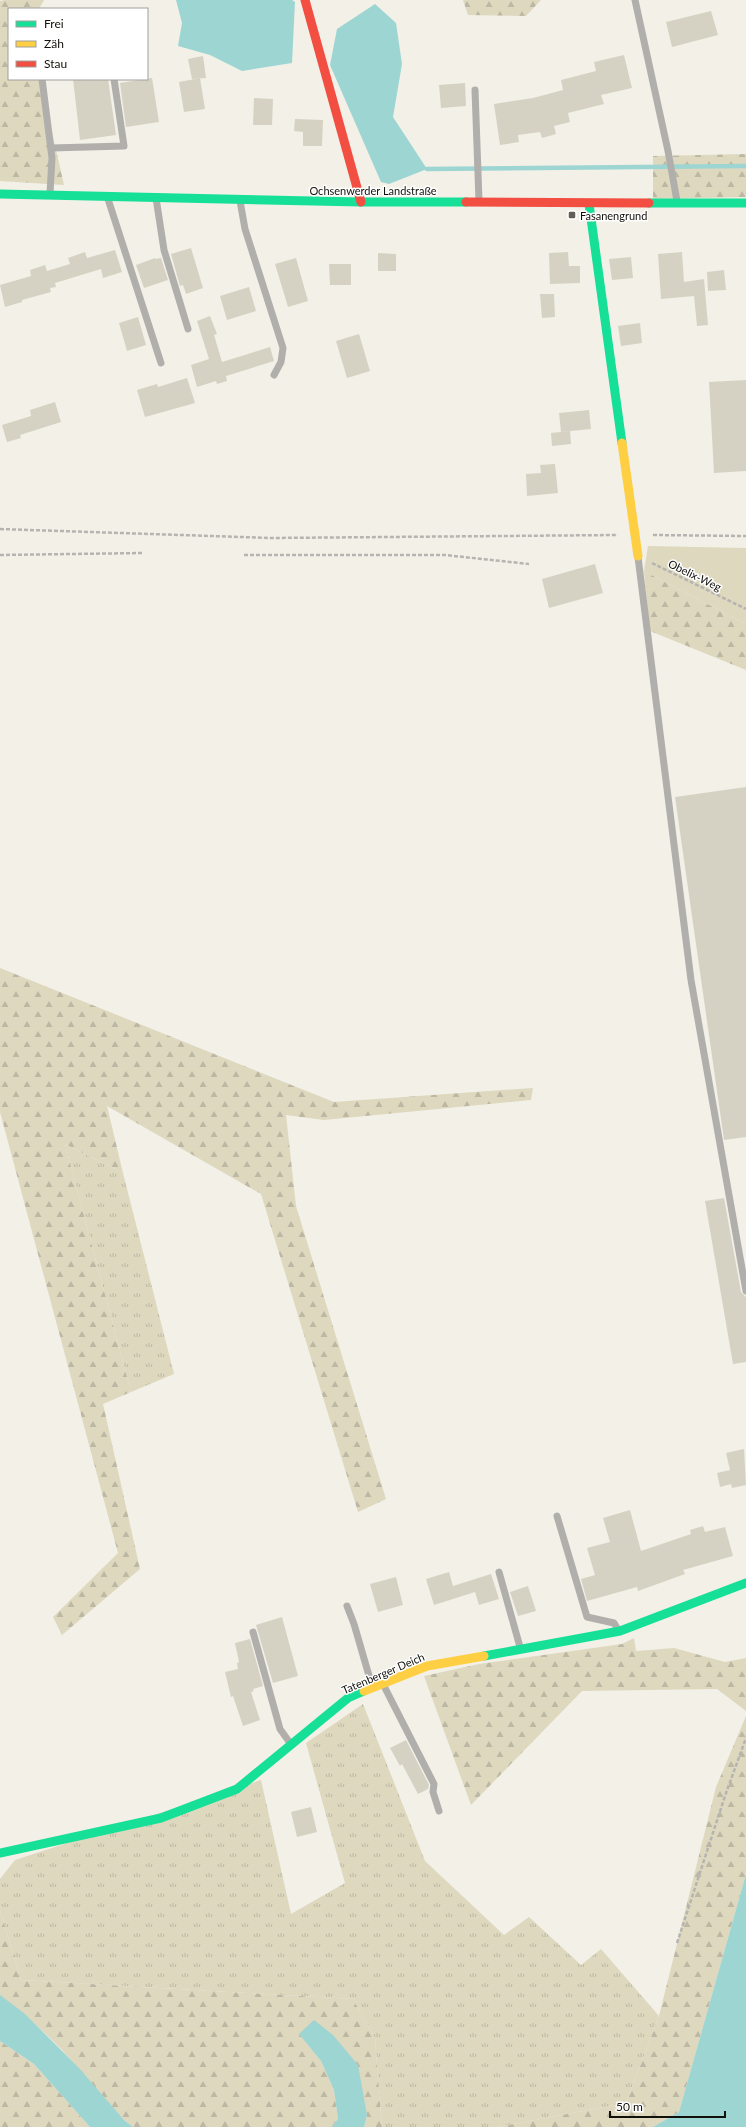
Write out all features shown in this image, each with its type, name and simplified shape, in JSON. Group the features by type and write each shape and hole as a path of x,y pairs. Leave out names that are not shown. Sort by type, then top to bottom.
{"street":[{"path":"305,0 361,202"},
{"name":"Ochsenwerder Landstraße","path":"0,194 361,202 589,204 746,203"},
{"path":"589,204 638,556"},
{"name":"Tatenberger Deich","path":"0,1853 161,1818 237,1789 348,1698 427,1666 620,1631 746,1583"}],"lane":[{"path":"635,0 678,203"},
{"path":"42,80 51,148 50,196"},
{"path":"51,148 124,146 114,80"},
{"path":"475,90 479,203"},
{"path":"107,197 161,363"},
{"path":"156,198 164,250 188,329"},
{"path":"240,200 245,229 283,348 282,362 274,375"},
{"path":"638,556 691,980 746,1291"},
{"path":"557,1516 587,1617 614,1623 620,1631"},
{"path":"499,1572 521,1649"},
{"path":"346,1606 354,1624 373,1688"},
{"path":"253,1632 280,1729 291,1745"},
{"path":"383,1684 434,1784 433,1792 439,1811"}],"path":[{"path":"0,529 271,538 636,535 746,536"},
{"path":"0,555 144,553"},
{"path":"244,555 445,555 529,564"},
{"name":"Obelix-Weg","path":"638,556 746,609"},
{"path":"677,1943 726,1793 746,1738"}],"green space":[{"path":"44,0 40,8 8,8 8,80 40,80 64,185 0,181 0,1"},
{"path":"463,0 541,0 526,16 468,15"},
{"path":"746,154 746,197 653,199 653,156"},
{"path":"648,546 746,548 746,624 644,571"},
{"path":"644,571 746,624 746,670 650,631"},
{"path":"0,968 334,1102 533,1088 531,1100 324,1120 286,1115 296,1206 386,1499 358,1512 261,1194 107,1106 123,1173 65,1144 131,1392 103,1404 140,1569 62,1635 53,1617 118,1553 0,1112"},
{"path":"65,1144 123,1173 174,1374 131,1392"},
{"path":"634,1638 636,1651 674,1648 725,1662 746,1658 746,1711 717,1689 582,1691 471,1805 424,1676 479,1664 622,1644"},
{"path":"363,1704 425,1861 504,1935 529,1917 581,1965 601,1949 659,2016 626,2103 497,2127 382,2127 375,2038 353,1999 21,1980 0,1910 0,1879 15,1860 261,1780 291,1914 345,1883 306,1743"},
{"path":"746,1716 746,1874 679,2112 653,2127 497,2127 626,2103 659,2016 716,1787"},
{"path":"0,1910 21,1980 353,1999 375,2038 382,2127 364,2127 367,2115 299,2034 321,2061 334,2090 338,2119 332,2127 133,2127 111,2107 52,2040 32,2021 0,1996"},
{"path":"0,2041 34,2064 90,2127 0,2127"}],"water":[{"path":"176,0 292,0 295,2 292,63 242,71 210,55 178,46 182,23"},
{"path":"375,4 396,23 402,64 393,117 427,169 389,184 381,182 330,65 337,29"},
{"path":"746,1874 746,2127 653,2127 679,2112"},
{"path":"0,1995 25,2014 78,2067 124,2120 133,2127 90,2127 34,2064 0,2041"},
{"path":"314,2020 333,2035 358,2065 367,2115 364,2127 332,2127 338,2119 334,2090 321,2061 299,2034"}],"building":[{"path":"711,11 718,35 672,47 666,22"},
{"path":"624,55 632,88 601,95 604,104 568,113 570,122 554,126 556,134 542,138 540,132 518,135 519,142 500,145 494,104 533,98 563,90 561,80 596,71 594,62"},
{"path":"203,56 206,78 192,79 188,59"},
{"path":"152,78 159,122 126,127 120,83 148,80 148,79"},
{"path":"200,78 205,109 184,112 179,82"},
{"path":"73,80 108,80 116,135 80,140"},
{"path":"465,83 466,106 441,108 439,85"},
{"path":"254,98 273,99 272,125 253,125"},
{"path":"295,119 323,120 322,146 303,146 303,132 294,131"},
{"path":"191,248 203,288 186,294 183,285 180,286 171,254"},
{"path":"115,250 122,272 103,278 101,269 55,283 56,287 50,288 51,292 22,300 22,302 5,307 0,285 31,276 30,270 45,265 47,271 70,264 68,258 85,252 87,258"},
{"path":"568,252 569,266 580,266 580,283 550,284 549,253"},
{"path":"682,252 684,282 704,279 708,325 697,326 694,296 661,299 658,254"},
{"path":"378,253 396,254 396,271 378,271"},
{"path":"631,257 633,278 612,280 609,259"},
{"path":"155,258 161,258 168,280 144,288 136,265"},
{"path":"296,258 308,301 288,307 275,264"},
{"path":"329,264 351,264 351,285 330,285"},
{"path":"724,270 726,290 708,291 707,272"},
{"path":"249,287 256,311 227,320 220,296"},
{"path":"540,294 554,294 555,317 542,318"},
{"path":"210,316 217,334 214,335 222,362 270,347 274,361 226,376 227,381 217,384 216,381 197,387 191,365 209,359 197,321"},
{"path":"138,317 146,345 127,351 119,323"},
{"path":"640,323 642,343 621,346 618,326"},
{"path":"359,334 370,371 347,378 336,341"},
{"path":"187,378 195,403 145,417 137,390 157,384 158,387"},
{"path":"746,380 746,471 714,473 709,382"},
{"path":"55,402 61,422 20,435 21,438 7,442 2,425 31,416 30,410"},
{"path":"589,410 591,429 561,432 559,413"},
{"path":"570,431 571,444 552,446 551,433"},
{"path":"555,464 558,493 527,496 526,474 541,473 540,465"},
{"path":"595,564 603,593 549,608 542,579"},
{"path":"746,787 746,1137 724,1140 675,797"},
{"path":"724,1198 741,1292 746,1297 746,1362 733,1364 705,1201"},
{"path":"744,1449 746,1485 732,1488 731,1484 720,1487 717,1473 730,1470 726,1453"},
{"path":"630,1510 641,1551 691,1534 690,1530 703,1526 705,1532 725,1527 733,1556 683,1570 685,1574 638,1591 637,1587 587,1601 581,1579 595,1575 587,1548 610,1542 603,1518"},
{"path":"449,1572 453,1586 491,1574 499,1599 479,1605 475,1592 434,1605 426,1579"},
{"path":"396,1577 403,1605 378,1612 370,1584"},
{"path":"528,1586 536,1611 518,1616 510,1592"},
{"path":"282,1617 298,1676 273,1683 256,1625"},
{"path":"250,1639 263,1686 253,1689 254,1691 251,1692 260,1720 243,1726 233,1696 231,1697 225,1672 238,1669 237,1663 239,1662 235,1643"},
{"path":"406,1740 429,1785 428,1789 418,1794 402,1764 400,1766 390,1748"},
{"path":"311,1807 317,1832 297,1837 291,1812"}],"waterway":[{"path":"427,169 746,166"}],"traffic: fast":[{"path":"0,194 361,202 466,202"},
{"path":"649,203 746,203"},
{"path":"589,204 622,443"},
{"path":"484,1656 620,1631 746,1583"},
{"path":"0,1853 161,1818 237,1789 348,1698 364,1691"}],"traffic: slow":[{"path":"622,443 638,556"},
{"path":"364,1691 427,1666 484,1656"}],"traffic: jam":[{"path":"305,0 361,202"},
{"path":"466,202 649,203"}],"place":[{"name":"Fasanengrund","path":"572,215"}]}
